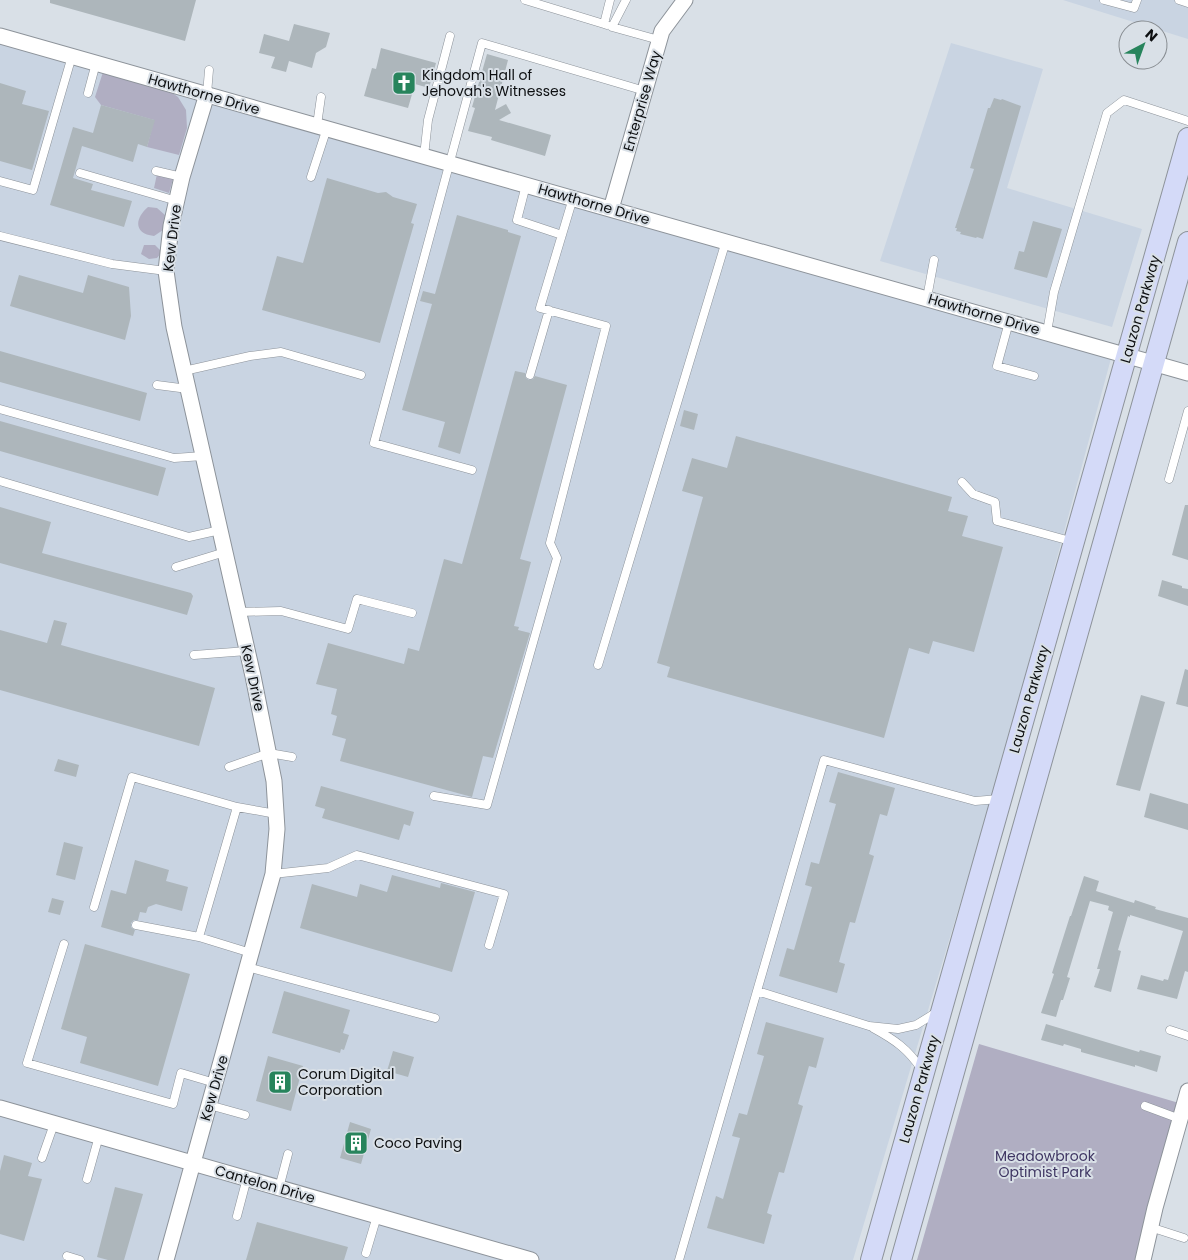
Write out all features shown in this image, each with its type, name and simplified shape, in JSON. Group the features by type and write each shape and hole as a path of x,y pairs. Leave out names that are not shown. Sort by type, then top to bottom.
{"main road":[{"name":"Lauzon Parkway","path":"871,1260 1188,138"},
{"name":"Lauzon Parkway","path":"901,1260 1188,242"}],"street":[{"name":"Enterprise Way","path":"611,209 662,31 686,0"},
{"name":"Hawthorne Drive","path":"0,36 1188,373"},
{"name":"Kew Drive","path":"166,1260 273,874 277,829 274,781 247,651 174,328 166,271 176,201 207,94"},
{"path":"1143,1260 1150,1227 1188,1091"},
{"name":"Cantelon Drive","path":"0,1108 530,1260"}],"lane":[{"path":"525,0 659,40"},
{"path":"604,24 610,0"},
{"path":"612,27 626,0"},
{"path":"1104,0 1134,8 1137,0"},
{"path":"1179,0 1188,2"},
{"path":"424,156 428,120 450,36"},
{"path":"472,470 374,444 482,42 645,91"},
{"path":"0,181 33,190 72,56"},
{"path":"88,93 96,63"},
{"path":"207,94 209,70"},
{"path":"311,177 322,127 321,97"},
{"path":"1047,332 1054,292 1107,113 1124,100 1188,121"},
{"path":"156,170 182,177"},
{"path":"80,172 176,201"},
{"path":"526,184 517,220 562,235"},
{"path":"434,796 487,805 557,558 550,543 606,326 540,308 573,198"},
{"path":"0,236 112,264 166,271"},
{"path":"598,665 726,241"},
{"path":"927,298 934,260"},
{"path":"530,375 549,310"},
{"path":"1009,322 997,366 1034,376"},
{"path":"184,371 250,356 281,352 361,375"},
{"path":"157,385 188,389"},
{"path":"0,409 174,458 203,456"},
{"path":"1169,479 1188,411"},
{"path":"0,481 189,536 220,530"},
{"path":"962,482 973,494 995,502 997,521 1074,542"},
{"path":"176,567 225,552"},
{"path":"238,612 282,611 348,629 357,598 412,613"},
{"path":"194,655 247,651"},
{"path":"229,767 268,753 292,757"},
{"path":"679,1260 824,760 975,801 1001,799"},
{"path":"94,907 132,777 237,806 276,814"},
{"path":"199,937 237,806"},
{"path":"273,874 328,868 357,855 504,894 489,945"},
{"path":"136,925 199,937 249,960 435,1018"},
{"path":"64,944 26,1063 173,1104 181,1073 215,1083"},
{"path":"757,991 869,1026 898,1029 916,1025 942,1009"},
{"path":"869,1026 896,1041 913,1056 924,1073"},
{"path":"1170,1030 1188,1036"},
{"path":"209,1105 245,1115"},
{"path":"1145,1106 1180,1119"},
{"path":"42,1158 54,1124"},
{"path":"87,1179 99,1136"},
{"path":"279,1188 288,1154"},
{"path":"236,1216 247,1178"},
{"path":"366,1253 377,1216"},
{"path":"1150,1227 1184,1238"},
{"path":"67,1256 80,1260"}],"shaded area":[{"path":"1063,0 1188,0 1188,39 1168,33 1168,20 1127,20"},
{"path":"0,36 1113,351 993,794 853,1260 0,1260"},
{"path":"951,43 1043,69 1007,188 1142,229 1112,327 880,261"}],"green space":[{"path":"103,72 167,89 178,97 186,110 187,128 179,155 147,147 154,120 101,105 95,97"},
{"path":"157,174 173,179 169,193 154,188"},
{"path":"148,207 157,208 165,215 163,230 154,236 142,232 138,225 140,216"},
{"path":"144,245 155,245 162,252 157,258 149,259 141,254"},
{"name":"Meadowbrook Optimist Park","path":"979,1044 1179,1103 1137,1260 917,1260"}],"building":[{"path":"50,0 196,0 185,41 50,3"},
{"path":"294,24 330,33 326,47 316,53 312,68 289,61 286,72 271,68 275,57 259,53 264,34 289,41"},
{"name":"Kingdom Hall of Jehovah's Witnesses","path":"381,48 436,63 429,88 415,84 408,108 364,96 372,68 376,69"},
{"path":"487,54 508,60 495,110 506,104 511,113 499,120 551,135 545,156 491,140 492,137 468,131 475,108 472,107"},
{"path":"0,83 26,91 22,104 49,111 32,170 0,161"},
{"path":"994,98 1021,106 983,239 960,234 961,232 956,231 957,228 955,228 974,169 970,168 988,108 990,108"},
{"path":"101,105 155,120 147,147 138,144 133,162 82,146 73,178 93,184 91,190 132,201 124,227 50,205 73,127 93,133"},
{"path":"327,178 378,193 386,192 393,197 417,204 411,223 414,224 380,343 262,310 277,256 303,263"},
{"path":"457,215 508,230 508,232 521,236 460,454 438,447 445,422 402,410 432,304 420,301 423,291 435,294"},
{"path":"1033,221 1062,229 1047,278 1014,269 1019,251 1024,252"},
{"path":"19,275 83,293 88,275 129,287 131,316 125,340 10,306"},
{"path":"0,351 147,393 140,421 0,382"},
{"path":"515,371 525,373 526,378 529,380 535,376 567,385 520,559 531,562 514,626 519,627 518,630 530,633 493,758 483,756 472,797 340,761 346,739 332,735 337,716 331,714 337,689 316,684 328,643 404,664 408,648 419,651 444,559 462,564"},
{"path":"684,410 698,414 694,430 680,426"},
{"path":"0,421 166,468 158,496 0,451"},
{"path":"736,436 952,497 948,511 968,516 962,536 1003,547 974,652 933,641 929,654 909,648 884,738 667,677 670,667 657,663 703,497 682,491 692,458 727,468"},
{"path":"1185,505 1188,505 1188,560 1172,555"},
{"path":"0,507 51,522 42,553 191,593 193,596 187,615 0,563"},
{"path":"1162,580 1188,589 1188,606 1158,596"},
{"path":"54,620 67,623 61,645 215,688 199,746 0,690 0,630 47,643"},
{"path":"1185,669 1188,670 1188,707 1176,704"},
{"path":"1141,695 1165,702 1140,791 1116,785"},
{"path":"58,759 79,765 76,777 54,771"},
{"path":"838,772 895,788 887,816 880,814 869,854 874,856 855,923 850,922 839,962 845,964 837,993 779,976 787,948 794,950 812,887 805,885 811,862 819,864 836,804 829,802"},
{"path":"321,786 414,812 410,826 404,824 399,840 322,818 325,809 315,806"},
{"path":"1150,793 1188,804 1188,830 1144,817"},
{"path":"64,842 83,847 75,880 56,875"},
{"path":"135,860 169,870 166,881 188,887 182,911 156,904 148,907 146,913 140,912 138,920 134,920 131,923 131,927 135,930 133,936 101,927 111,890 126,894"},
{"path":"392,875 440,888 441,883 475,892 452,972 300,928 312,884 357,897 360,884 387,892"},
{"path":"1084,876 1099,881 1096,891 1134,903 1135,900 1156,907 1155,909 1188,918 1188,972 1185,971 1177,999 1137,989 1141,975 1163,981 1164,979 1168,980 1183,931 1130,915 1130,917 1128,916 1118,950 1121,951 1111,992 1094,987 1100,969 1097,969 1113,912 1108,910 1109,906 1090,901 1067,977 1070,978 1056,1017 1041,1013"},
{"path":"52,898 64,901 60,915 48,912"},
{"path":"85,944 190,974 158,1086 80,1063 87,1037 61,1029"},
{"path":"284,991 350,1010 343,1033 349,1035 344,1050 341,1049 340,1053 272,1033"},
{"path":"766,1022 824,1038 816,1068 809,1066 798,1104 803,1106 784,1173 779,1172 767,1213 772,1215 764,1244 707,1228 716,1196 723,1199 740,1138 732,1136 739,1113 747,1115 764,1056 757,1054"},
{"path":"1046,1024 1139,1052 1140,1050 1161,1056 1157,1072 1081,1052 1081,1049 1064,1044 1063,1046 1041,1040"},
{"path":"393,1051 414,1057 408,1077 387,1071"},
{"name":"Corum Digital Corporation","path":"268,1056 303,1066 291,1111 256,1101"},
{"name":"Coco Paving","path":"350,1122 371,1129 361,1164 340,1158"},
{"path":"4,1155 32,1163 28,1176 42,1179 24,1241 0,1234 0,1171"},
{"path":"115,1187 143,1194 124,1260 108,1260 97,1257"},
{"path":"257,1222 348,1247 344,1260 246,1260"}],"place":[{"name":"Kingdom Hall of Jehovah's Witnesses","path":"404,83"},
{"name":"Corum Digital Corporation","path":"280,1082"},
{"name":"Coco Paving","path":"356,1143"}]}
